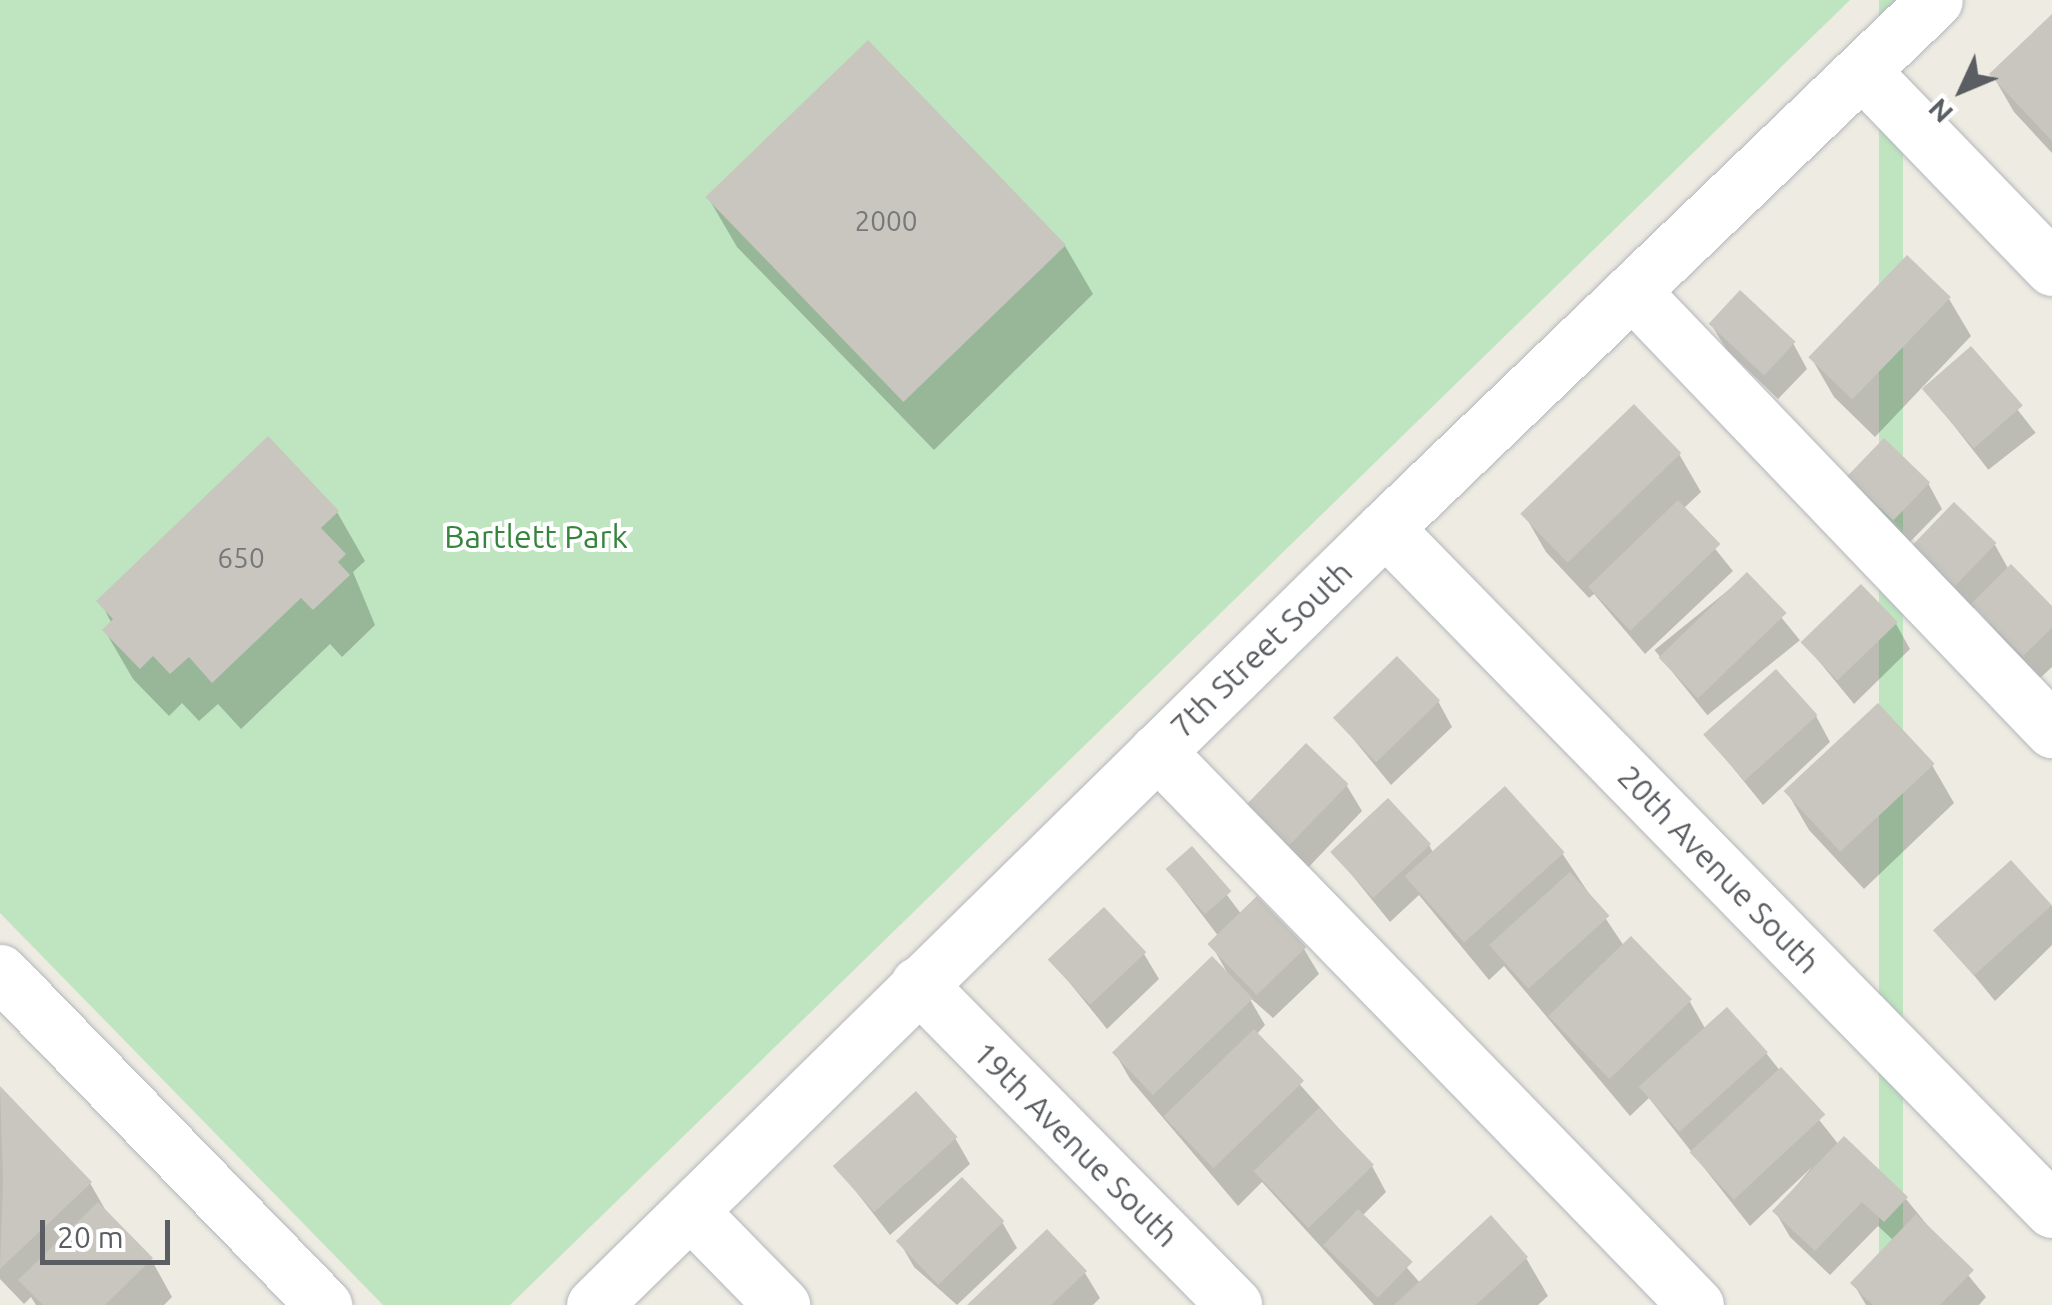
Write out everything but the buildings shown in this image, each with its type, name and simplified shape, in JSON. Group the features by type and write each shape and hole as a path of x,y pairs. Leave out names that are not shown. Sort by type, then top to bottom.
{"street":[{"name":"7th Street South","path":"594,1305 1385,528 1935,0"},
{"path":"1862,71 2052,268"},
{"path":"1632,291 2052,730"},
{"name":"20th Avenue South","path":"1385,528 2052,1210"},
{"path":"1157,750 1696,1305"},
{"path":"0,972 324,1305"},
{"name":"19th Avenue South","path":"918,984 1234,1305"},
{"path":"690,1210 782,1305"}],"green space":[{"name":"Bartlett Park","path":"0,0 1850,0 510,1305 383,1305 0,913"},
{"path":"1879,0 1903,0 1903,1305 1879,1305"}]}
